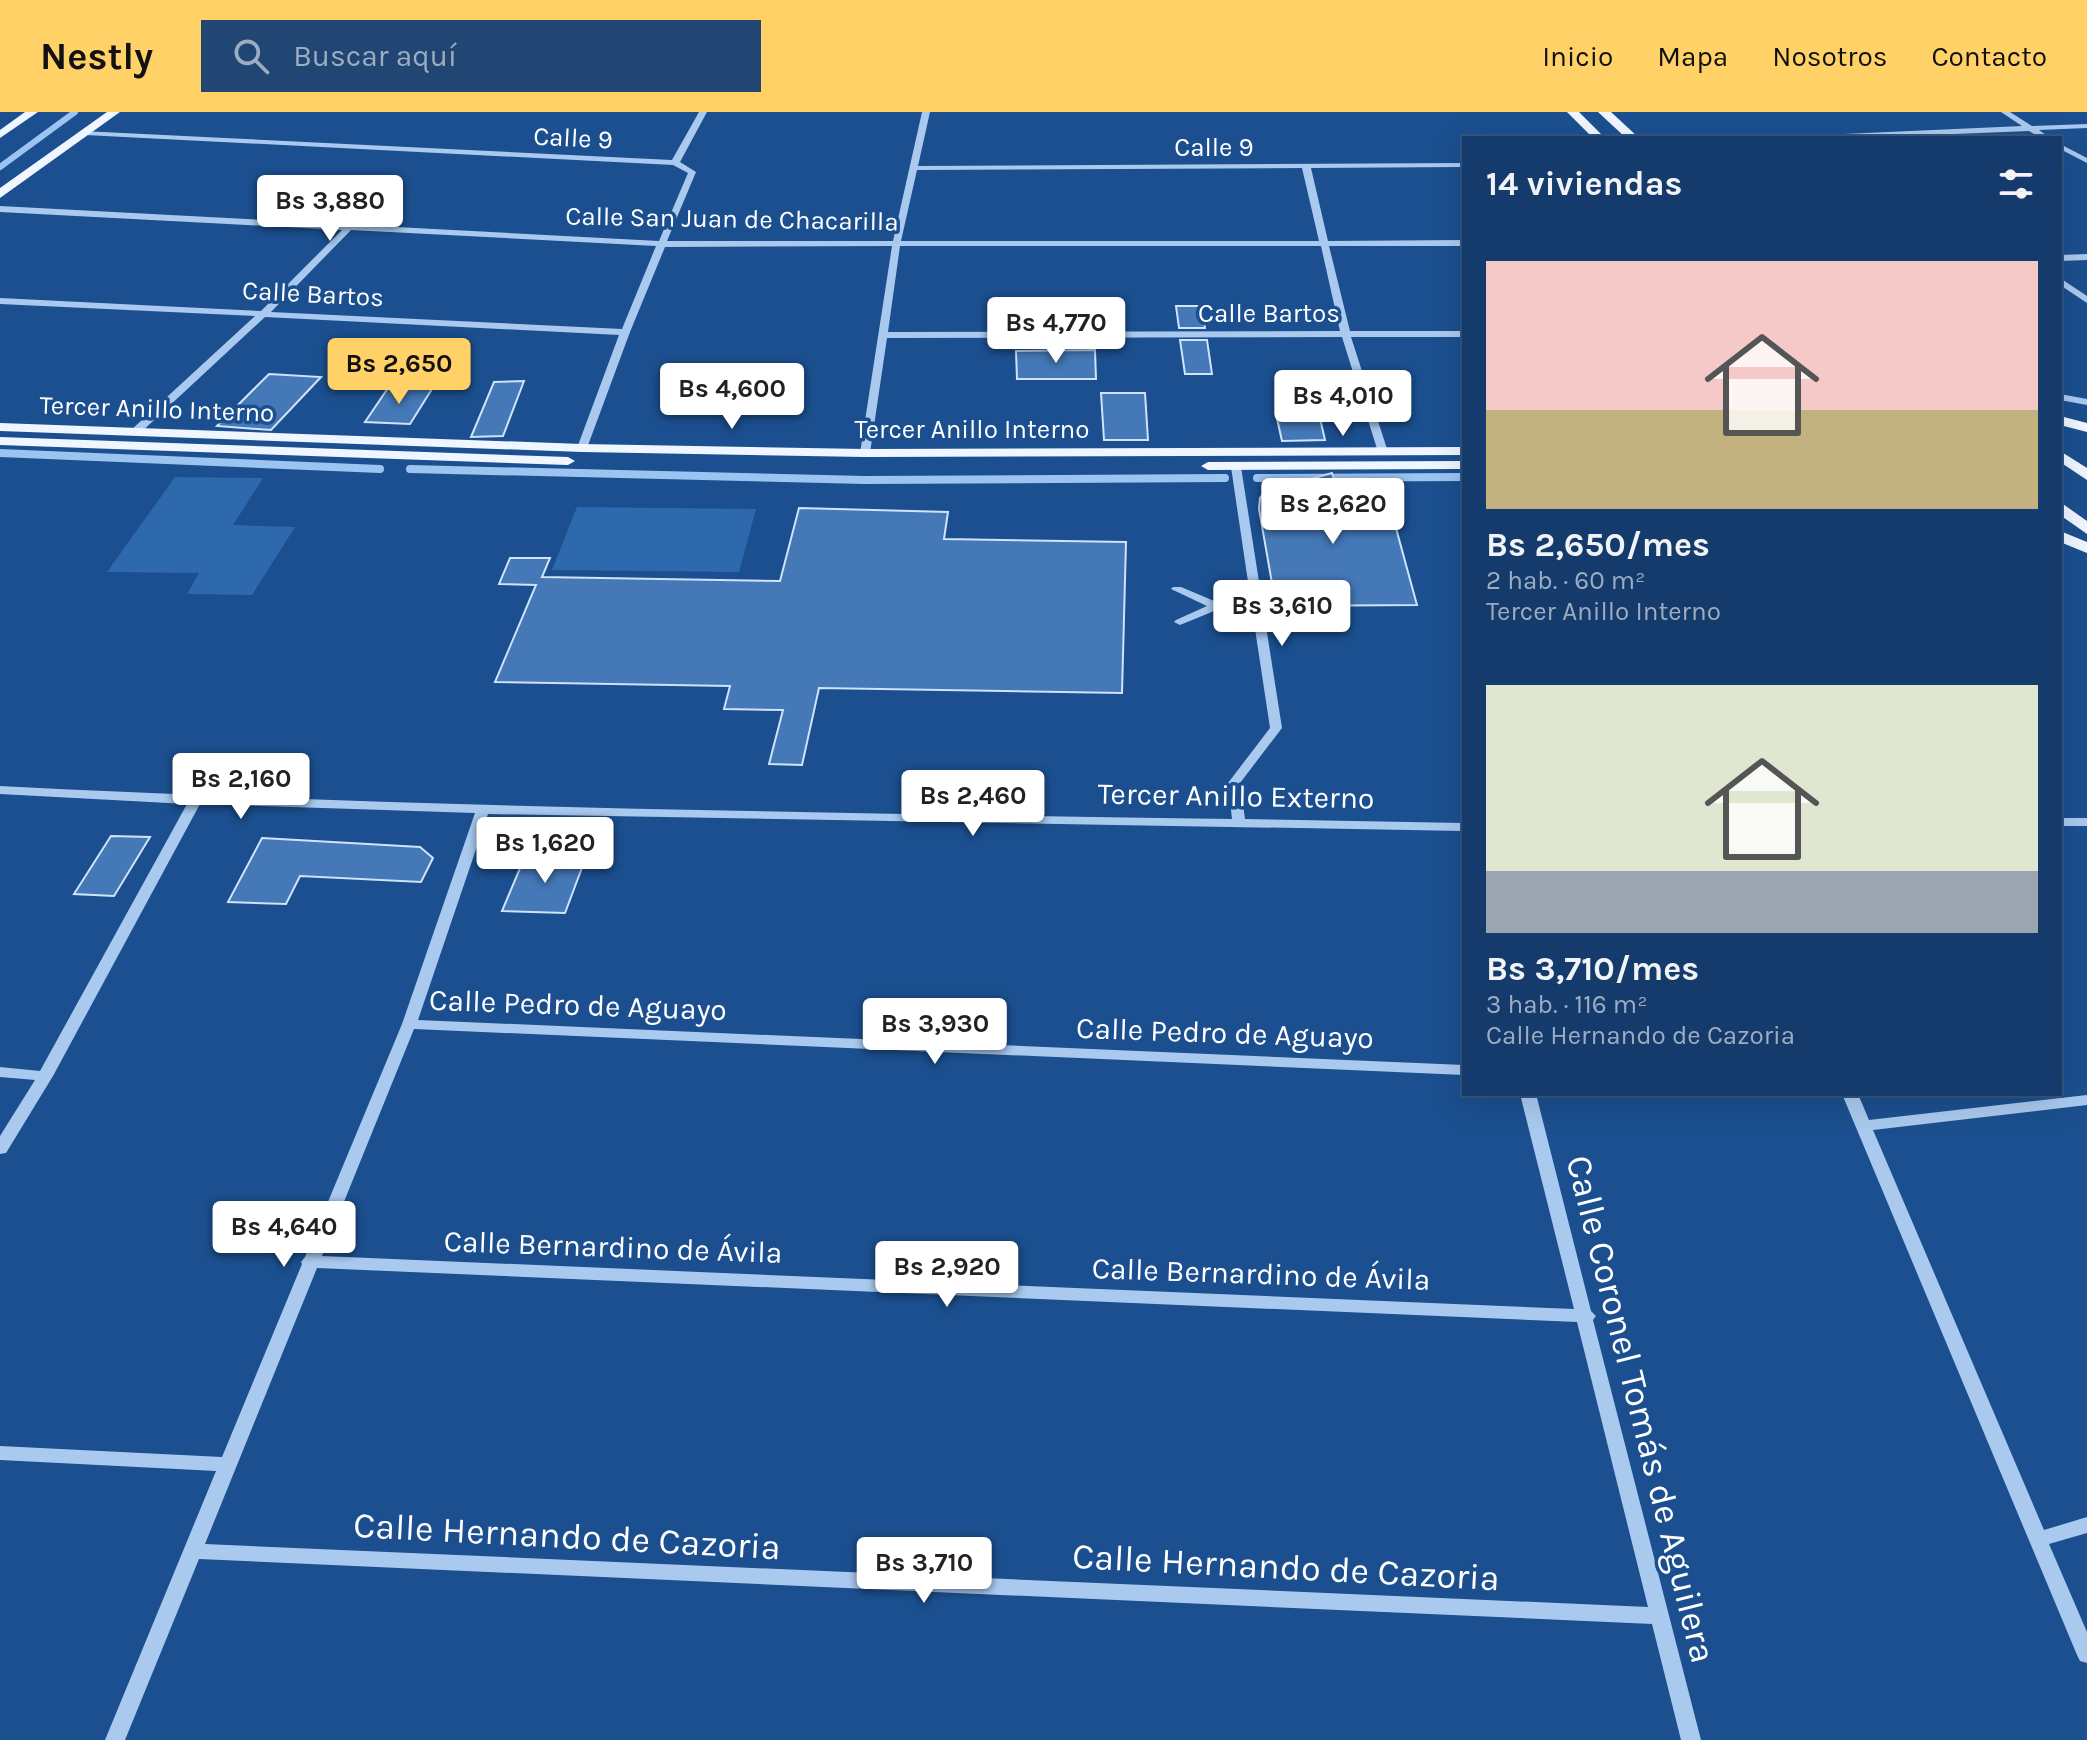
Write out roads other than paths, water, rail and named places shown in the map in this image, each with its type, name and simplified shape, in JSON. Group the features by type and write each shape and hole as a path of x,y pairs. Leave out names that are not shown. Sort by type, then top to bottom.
{"main road":[{"path":"0,135 32,112"},
{"path":"0,194 114,112"},
{"path":"1573,112 1597,136"},
{"path":"1604,112 1631,136"},
{"path":"2062,420 2087,428"},
{"name":"Tercer Anillo Interno","path":"0,429 582,448 865,453 1462,454"},
{"path":"202,450 227,440 339,444 377,441"},
{"name":"Tercer Anillo Interno","path":"0,441 576,461 1236,467 1462,465"},
{"path":"302,453 392,448 555,452 582,448 607,454 887,458 942,464"},
{"path":"893,453 986,458 1200,457 1236,467 1266,458 1462,454"},
{"path":"2062,456 2087,475"},
{"path":"2070,513 2087,529"},
{"path":"2062,537 2087,548"}],"street":[{"path":"582,448 625,332 692,172 675,163 703,112"},
{"path":"865,453 896,246 926,112"},
{"path":"2005,112 2043,136"},
{"path":"1863,136 2087,126"},
{"name":"Calle 9","path":"85,133 675,163"},
{"path":"2062,147 2087,161"},
{"name":"Calle 9","path":"915,168 1462,165"},
{"path":"1306,166 1346,335 1383,452"},
{"name":"Calle San Juan de Chacarilla","path":"0,209 662,244 1462,243"},
{"path":"134,433 264,313 349,227"},
{"path":"2062,258 2087,257"},
{"path":"2062,282 2087,300"},
{"name":"Calle Bartos","path":"0,301 625,332"},
{"name":"Calle Bartos","path":"883,335 1462,334"},
{"path":"2062,397 2087,402"},
{"path":"1236,467 1276,728 1234,783 1239,821"},
{"path":"1177,589 1217,606"},
{"path":"1180,622 1217,606 1257,605"},
{"name":"Tercer Anillo Externo","path":"0,790 195,801 483,810 1462,827"},
{"path":"0,1149 45,1076 195,801"},
{"path":"115,1740 409,1024 483,810"},
{"path":"2062,822 2087,822"},
{"name":"Calle Pedro de Aguayo","path":"409,1024 1462,1070"},
{"path":"0,1072 45,1076"},
{"name":"Calle Coronel Tomás de Aguilera","path":"1529,1096 1587,1316 1691,1740"},
{"path":"1851,1096 2087,1655"},
{"path":"1864,1126 2087,1100"},
{"name":"Calle Bernardino de Ávila","path":"309,1262 1587,1316"},
{"path":"0,1453 226,1464"},
{"path":"2039,1539 2087,1525"},
{"name":"Calle Hernando de Cazoria","path":"191,1551 1659,1616"}],"waterway":[{"path":"0,167 75,112"},
{"path":"0,453 380,469"},
{"path":"410,469 865,480 1225,478"},
{"path":"1257,478 1462,477"}]}
